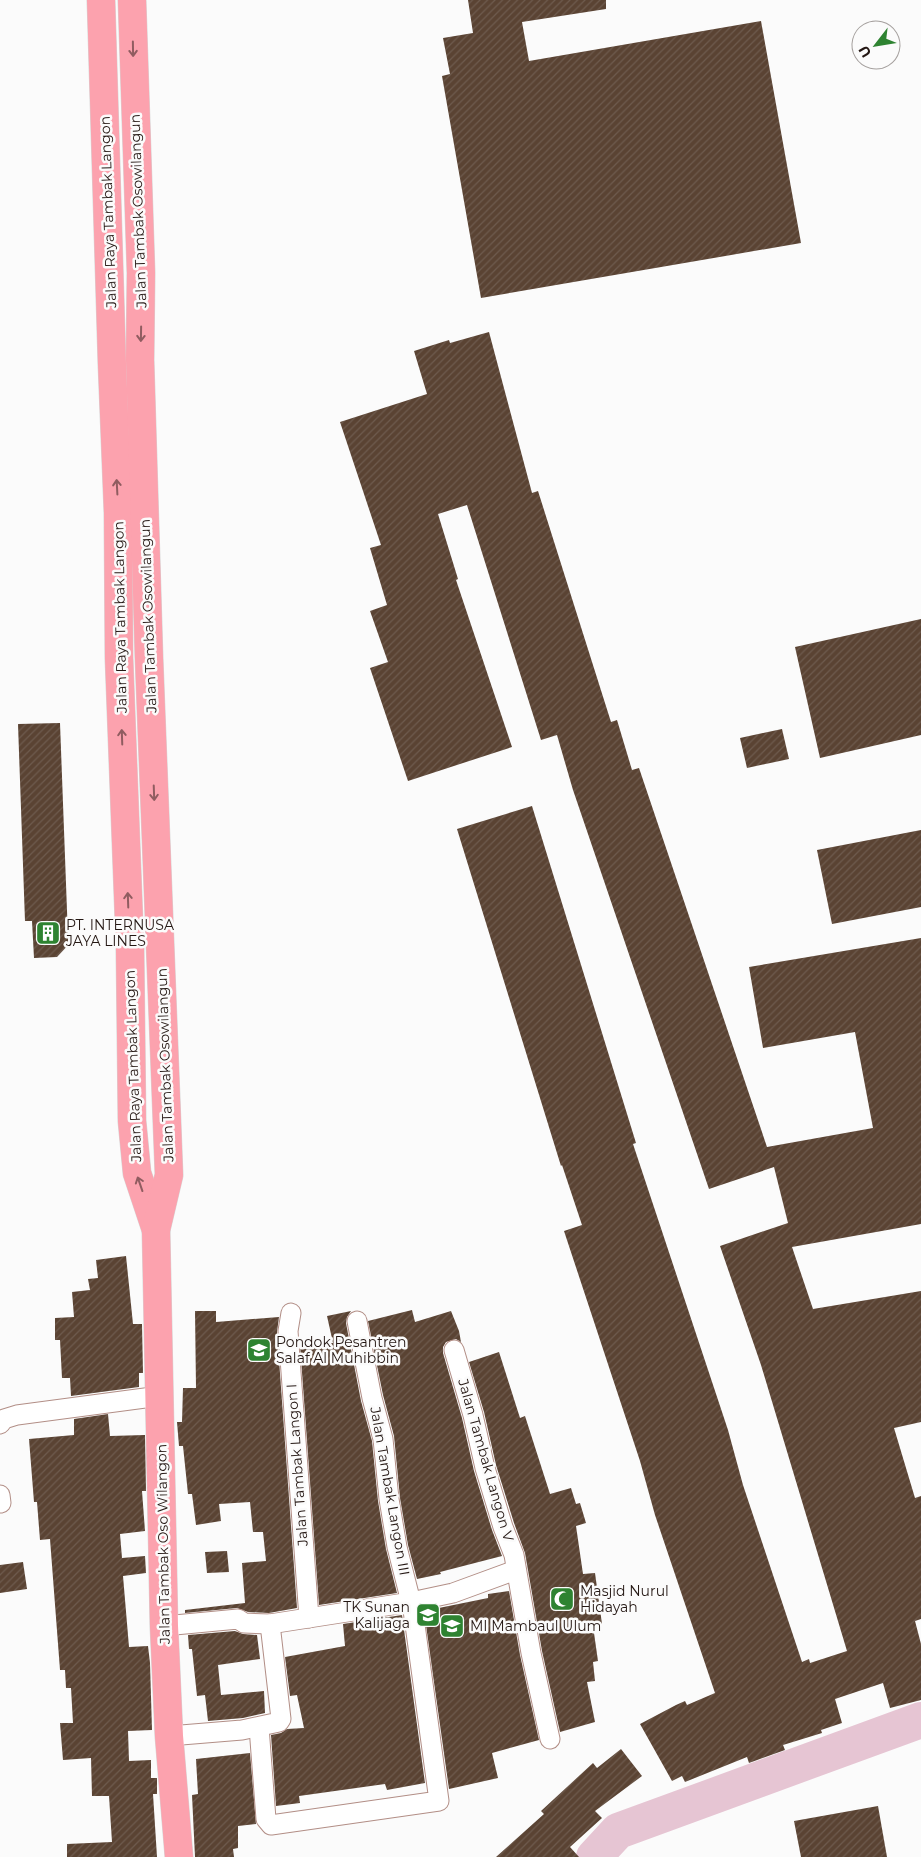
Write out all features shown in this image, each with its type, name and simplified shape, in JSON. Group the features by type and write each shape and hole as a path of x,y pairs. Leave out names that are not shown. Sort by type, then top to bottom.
{"highway":[{"name":"Jalan Raya Tambak Langon","path":"101,0 118,513 119,658 130,948 132,1121 136,1173 156,1230"},
{"name":"Jalan Tambak Osowilangun","path":"132,0 141,273 140,360 149,658 169,1175 156,1230"},
{"name":"Jalan Tambak Oso Wilangon","path":"156,1230 164,1626 169,1736 179,1857"}],"street":[{"name":"Jalan Tambak Langon I","path":"291,1313 288,1331 309,1618"},
{"name":"Jalan Tambak Langon III","path":"259,1727 266,1819 271,1825 439,1801 412,1602 397,1547 389,1499 383,1439 372,1398 357,1321"},
{"name":"Jalan Tambak Langon V","path":"454,1350 473,1416 485,1468 503,1527 514,1555 541,1702 550,1739"},
{"path":"0,1424 4,1420 17,1415 160,1396"},
{"path":"0,1495 1,1503"},
{"path":"164,1626 238,1620 244,1623 270,1624 412,1602 453,1593 516,1570"},
{"path":"169,1736 259,1727 279,1722 281,1719 270,1624"}],"building":[{"path":"468,0 606,0 606,9 522,22 529,61 761,21 801,243 481,298 442,76 450,74 443,38 473,33"},
{"path":"489,332 532,493 538,491 611,722 617,720 632,770 639,768 767,1147 873,1128 855,1032 763,1048 749,967 921,938 921,1224 792,1247 813,1309 921,1291 921,1422 894,1428 915,1498 921,1496 921,1619 915,1621 921,1644 921,1700 890,1708 883,1683 835,1699 842,1723 821,1730 822,1733 783,1745 785,1750 749,1763 747,1757 685,1782 682,1776 672,1781 640,1724 685,1701 687,1705 715,1693 655,1515 640,1461 564,1231 582,1225 561,1166 457,829 532,806 636,1143 633,1144 728,1430 743,1485 802,1662 809,1659 810,1663 847,1651 761,1365 720,1246 788,1223 774,1167 709,1189 573,790 557,735 541,740 467,505 438,514 458,579 456,580 512,747 408,781 370,668 388,662 370,611 387,605 370,548 381,545 340,422 427,394 414,351 449,340 450,343"},
{"path":"921,619 921,735 820,758 795,647"},
{"path":"60,723 68,937 71,942 57,957 34,958 32,921 25,921 18,724"},
{"path":"782,729 789,759 747,768 740,738"},
{"path":"921,830 921,907 832,924 817,850"},
{"path":"126,1256 133,1324 142,1324 143,1373 139,1373 139,1387 71,1396 70,1378 62,1378 60,1340 55,1340 55,1318 74,1317 72,1292 90,1290 88,1279 98,1278 96,1260"},
{"path":"412,1310 415,1322 451,1311 459,1331 461,1342 456,1339 446,1342 443,1347 443,1353 462,1418 474,1471 502,1556 417,1579 408,1545 400,1498 394,1436 383,1395 368,1321"},
{"path":"195,1311 216,1311 216,1322 279,1317 277,1332 297,1608 269,1613 248,1612 237,1608 185,1613 185,1610 245,1603 242,1563 266,1561 263,1532 253,1532 250,1502 219,1504 221,1521 196,1525 192,1494 188,1494 183,1446 179,1446 177,1422 182,1422 183,1388 196,1388"},
{"path":"351,1311 346,1323 361,1401 372,1441 378,1501 386,1549 397,1593 319,1605 300,1345 333,1343 327,1316"},
{"path":"499,1352 520,1418 525,1416 550,1494 571,1488 576,1504 580,1503 586,1523 576,1526 583,1574 595,1573 602,1624 593,1626 598,1661 593,1662 595,1681 587,1682 595,1722 560,1732 542,1651 525,1553 496,1465 484,1412 469,1362"},
{"path":"108,1414 110,1436 145,1435 146,1491 142,1491 145,1531 120,1534 122,1558 145,1556 146,1573 123,1576 129,1647 148,1646 152,1730 128,1731 129,1761 151,1760 151,1778 157,1778 157,1794 153,1794 157,1857 67,1857 67,1844 112,1842 109,1796 92,1796 91,1758 63,1760 60,1723 73,1723 71,1688 66,1688 65,1670 60,1670 50,1539 40,1540 37,1502 34,1502 29,1439 74,1435 74,1419"},
{"path":"227,1551 229,1572 207,1573 205,1552"},
{"path":"23,1562 27,1589 0,1593 0,1565"},
{"path":"509,1591 520,1655 539,1740 492,1753 498,1778 449,1789 424,1611 488,1598 488,1594"},
{"path":"402,1615 425,1783 387,1790 385,1784 299,1796 300,1803 276,1806 271,1735 281,1733 287,1729 304,1728 297,1695 290,1696 285,1657 345,1646 343,1624"},
{"path":"235,1631 243,1634 257,1635 260,1659 218,1665 221,1695 264,1691 265,1713 243,1718 208,1721 205,1695 197,1696 192,1649 189,1649 188,1635"},
{"path":"621,1749 642,1776 595,1811 602,1818 570,1847 579,1857 496,1857 544,1814 541,1811 593,1763 597,1768"},
{"path":"250,1753 256,1824 238,1826 238,1848 233,1849 234,1857 195,1857 192,1795 198,1794 196,1759"},
{"path":"878,1806 887,1857 801,1857 794,1821"}],"waterway":[{"path":"594,1857 618,1831 921,1720"}],"place":[{"name":"PT. INTERNUSA JAYA LINES","path":"48,933"},
{"name":"Pondok Pesantren Salaf Al Muhibbin","path":"259,1350"},
{"name":"Masjid Nurul Hidayah","path":"562,1599"},
{"name":"TK Sunan Kalijaga","path":"428,1615"},
{"name":"MI Mambaul Ulum","path":"452,1626"}]}
